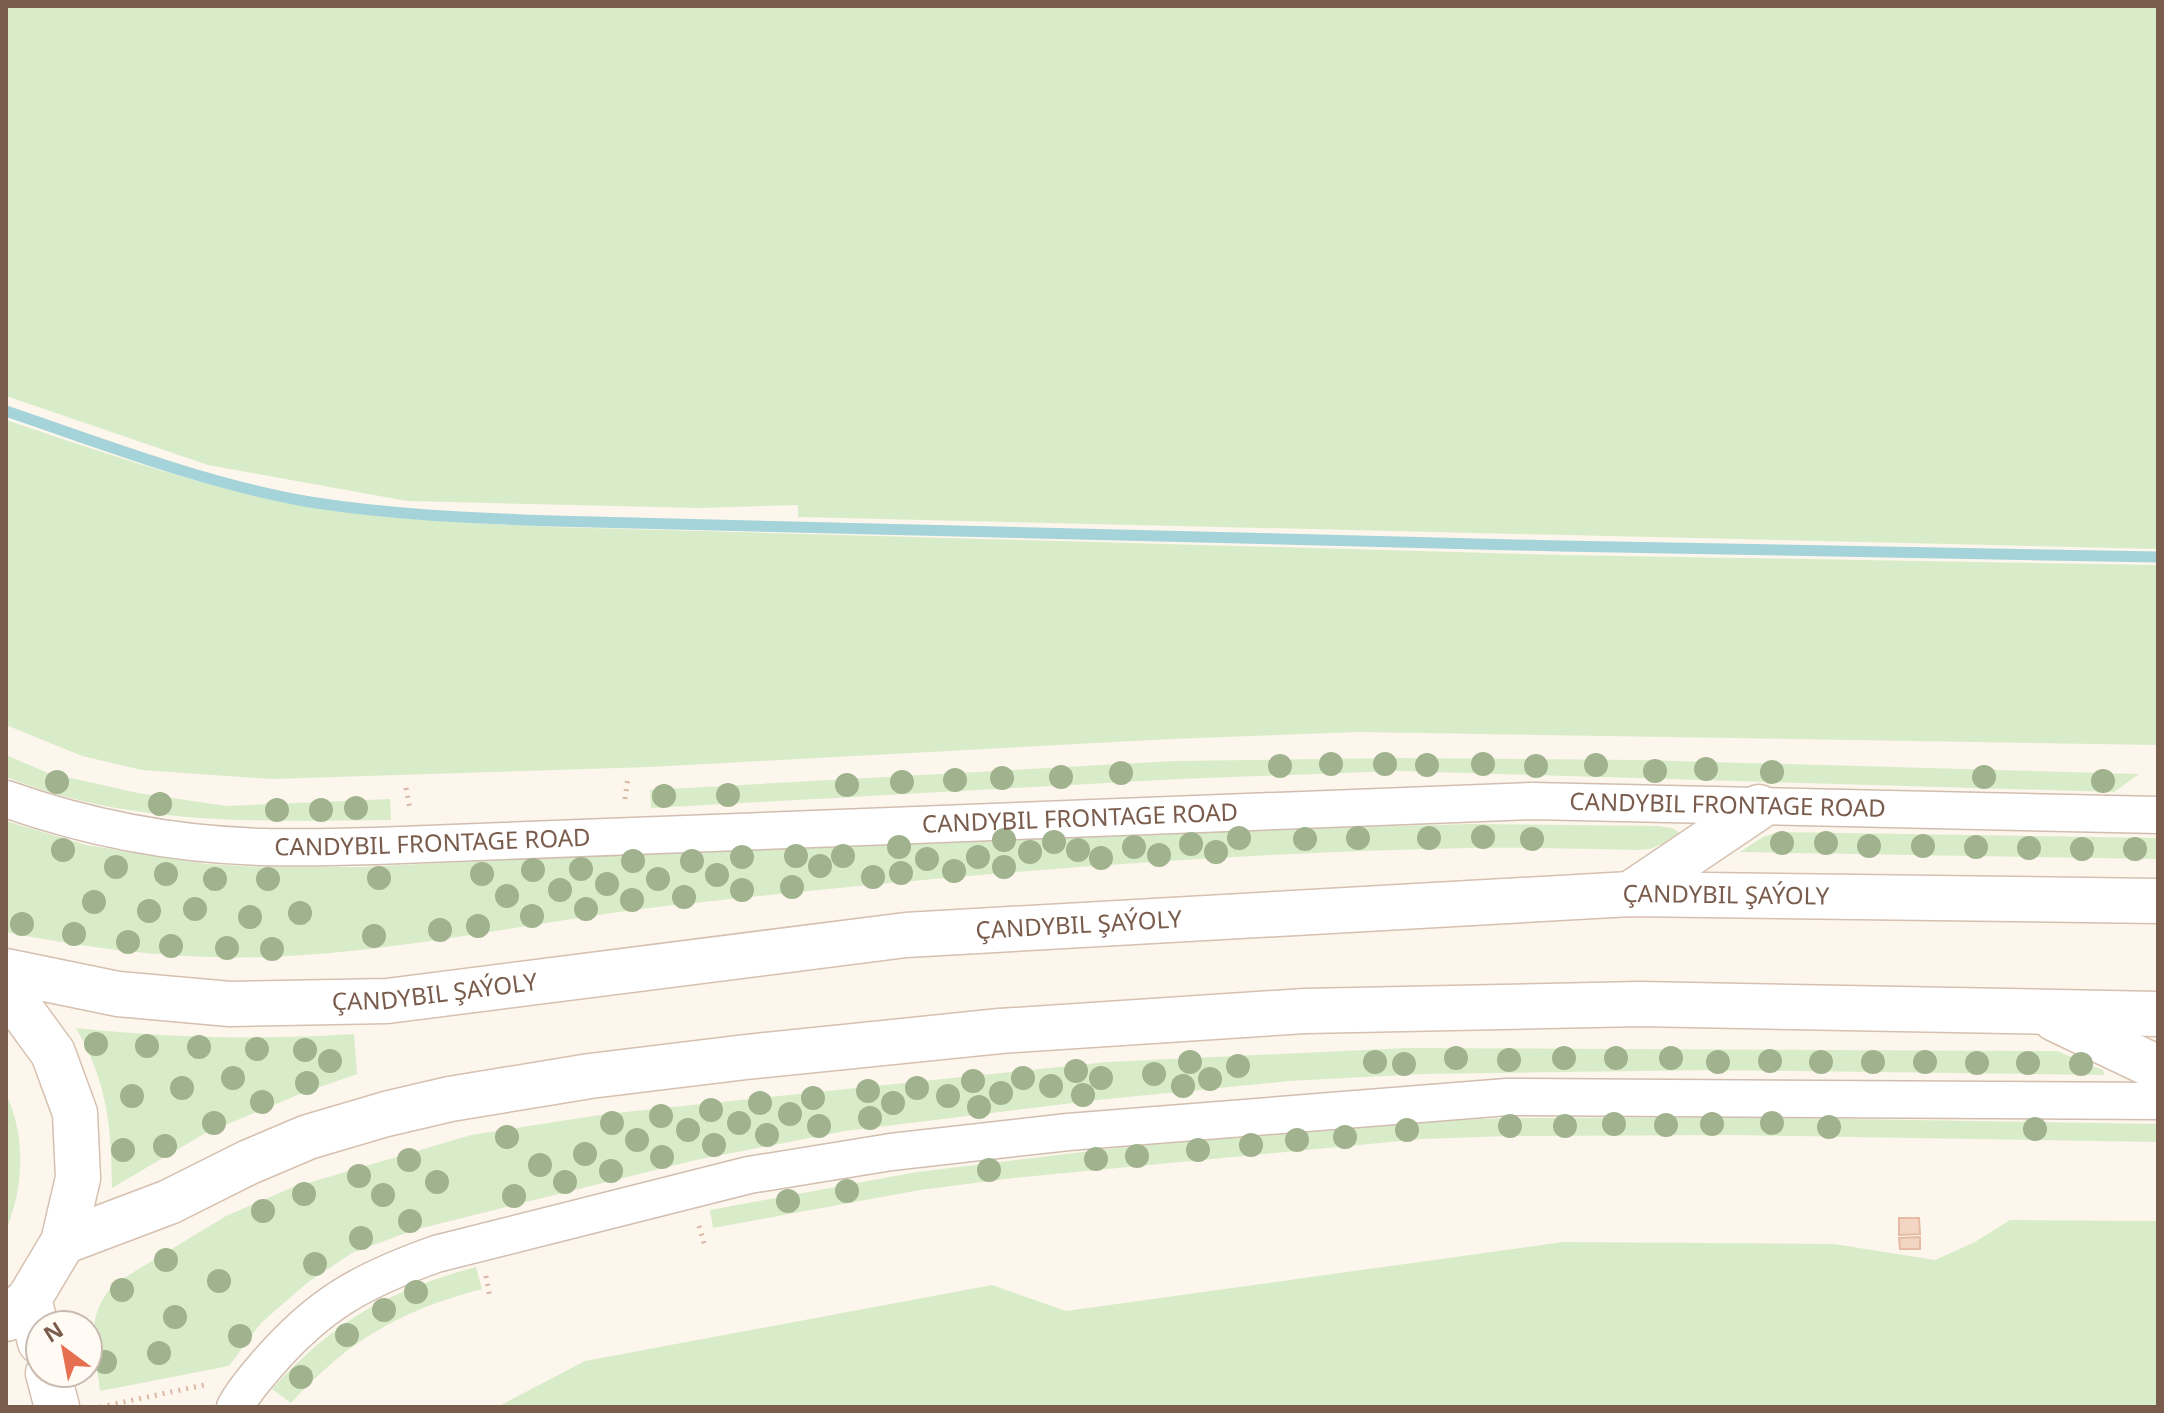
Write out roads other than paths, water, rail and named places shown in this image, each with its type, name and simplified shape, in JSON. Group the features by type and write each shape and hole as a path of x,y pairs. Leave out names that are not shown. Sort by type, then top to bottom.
{"main road":[{"path":"1630,894 1759,807"},
{"name":"ÇANDYBIL ŞAÝOLY","path":"6,971 118,994 230,1004 387,1001 906,935 1630,894 2158,901"},
{"path":"6,995 15,1001 53,1053 75,1113 78,1178 63,1242 17,1309"},
{"path":"63,1242 169,1202 308,1137 386,1114 450,1099 590,1076 746,1057 1000,1031 1305,1011 1640,1004 2158,1014"},
{"path":"2043,1012 2158,1068"}],"street":[{"name":"CANDYBIL FRONTAGE ROAD","path":"6,799 45,813 147,836 262,847 376,846 1532,801 2158,815"},
{"path":"229,1394 244,1391 311,1318 346,1293 393,1269 436,1254 749,1175 891,1152 1068,1132 1507,1097 2158,1101"}],"waterway":[{"path":"6,411 233,485 310,502 432,515 553,521 1560,546 2158,557"}]}
